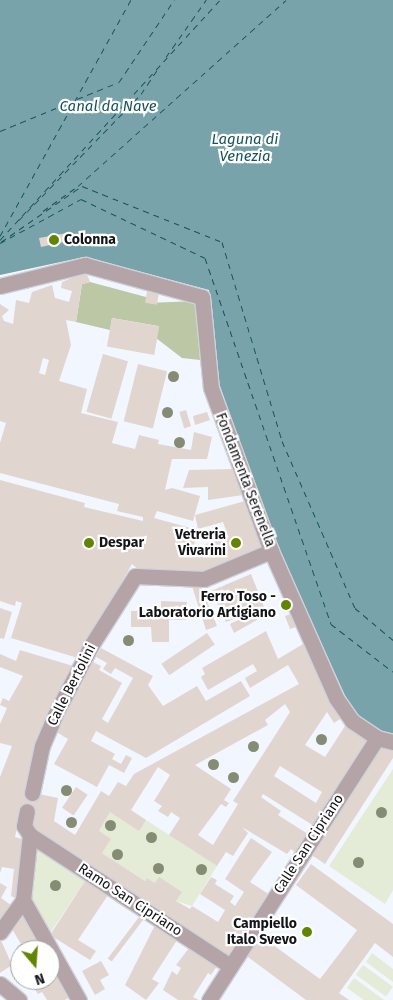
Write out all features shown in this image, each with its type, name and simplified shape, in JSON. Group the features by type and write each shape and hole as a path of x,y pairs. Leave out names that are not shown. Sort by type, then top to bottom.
{"street":[{"name":"Fondamenta Serenella","path":"0,286 85,264 202,297 211,388 271,551 336,698 352,721 377,738 393,742"},
{"name":"Calle Bertolini","path":"32,793 42,746 55,715 126,582 135,576 204,578 271,551"},
{"name":"Calle San Cipriano","path":"209,1000 229,965 377,738"},
{"path":"0,932 23,900 30,835 24,826 27,811"},
{"name":"Ramo San Cipriano","path":"30,835 229,965"},
{"path":"23,900 78,1000"},
{"path":"0,984 19,1000"}],"green space":[{"path":"90,282 146,297 146,303 198,301 200,360 182,358 156,338 158,326 112,318 110,330 76,322 82,284"},
{"path":"393,769 393,890 385,904 329,866"},
{"path":"110,812 146,820 217,866 192,906 176,901 155,883 147,878 145,881 102,853 99,831"},
{"path":"31,841 87,878 48,936 26,901"},
{"path":"372,953 393,969 393,982 366,962"},
{"path":"363,965 393,987 386,996 356,975"},
{"path":"354,978 384,1000 364,1000 347,988"}],"water":[{"name":"Laguna di Venezia","path":"0,0 393,0 393,736 377,733 353,713 274,540 214,369 209,290 84,257 0,275"}],"building":[{"name":"Colonna","path":"67,233 68,241 41,247 39,238"},
{"path":"86,272 90,282 82,284 76,322 66,320 71,345 59,381 87,389 81,413 118,422 112,443 135,449 139,435 159,440 158,444 191,450 194,432 212,437 207,459 172,459 165,490 172,488 200,496 193,521 157,511 154,518 198,530 193,549 228,536 223,522 198,529 195,515 245,501 265,551 203,575 142,573 132,564 78,658 11,638 22,603 16,601 15,606 0,601 0,480 85,503 84,507 143,521 143,517 117,511 119,504 0,473 0,443 6,423 0,421 0,304 9,310 2,316 4,321 13,324 16,300 29,303 32,292 52,285 55,298 69,302 72,291 61,288 62,282","holes":["43,358 49,360 45,375 39,373"]},
{"path":"147,291 159,293 157,305 145,303"},
{"path":"112,318 159,326 154,355 107,347"},
{"path":"103,354 128,361 111,419 86,412"},
{"path":"138,364 167,371 153,429 124,421"},
{"path":"186,410 191,426 184,428 179,412"},
{"path":"207,412 210,420 195,425 193,416"},
{"path":"232,469 243,495 208,500 208,487 183,488 189,470"},
{"path":"251,574 264,607 259,609 262,617 234,633 230,624 245,617 244,615 226,622 211,591"},
{"path":"191,583 200,583 217,626 206,630"},
{"path":"161,601 187,602 186,620 169,620 169,642 152,642 151,627 131,627 131,611 161,610"},
{"path":"0,608 12,612 4,639 0,638"},
{"path":"290,614 296,627 290,629 285,616"},
{"path":"266,631 278,659 303,644 343,717 334,723 327,712 305,745 325,757 347,723 370,741 314,826 263,794 261,797 281,811 278,815 308,834 296,853 291,849 287,854 242,827 248,833 233,856 226,852 217,866 169,835 180,818 171,812 168,817 158,811 162,806 154,801 170,775 158,767 131,810 146,820 139,831 110,812 99,831 111,839 102,853 145,881 147,878 155,883 159,877 182,892 176,901 190,909 192,906 218,922 225,910 200,894 211,877 217,880 215,884 234,896 230,902 235,906 244,892 225,879 251,838 272,852 250,882 270,895 230,958 32,831 36,813 21,810 15,837 26,840 21,901 11,896 14,869 2,867 0,873 0,777 12,746 0,743 0,724 7,708 0,705 3,698 9,701 23,676 0,667 0,654 16,661 20,650 73,666 39,733 25,791 58,798 54,821 75,835 101,791 109,796 118,782 126,786 134,774 299,684 288,665 250,688 245,678 257,671 253,664 208,690 201,677 205,674 202,668","holes":["285,704 290,712 233,801 238,804 213,845 198,835 221,804 226,807 229,803 224,800 231,789 195,765 268,725 265,720","280,766 322,792 316,803 274,776"]},
{"path":"207,633 215,645 169,675 161,664"},
{"path":"101,648 153,676 148,685 163,706 197,686 206,701 241,681 250,696 146,758 96,731 91,741 115,754 112,759 121,764 126,755 132,758 124,773 109,765 97,787 54,764 68,739 55,731 93,662 101,666 99,670 122,683 102,719 108,723 133,678 115,668 111,674 103,669 107,663 96,657"},
{"path":"380,741 393,747 393,758 325,864 307,852"},
{"path":"76,787 88,795 74,816 62,808"},
{"path":"311,864 393,924 393,957 375,943 339,993 349,1000 306,1000 244,954 258,934 320,979 352,937 357,930 296,885"},
{"path":"87,878 110,892 78,940 96,951 90,960 50,935"},
{"path":"0,883 7,887 1,898 15,908 0,925"},
{"path":"20,909 39,940 19,940 9,924"},
{"path":"142,913 146,916 112,962 108,959"},
{"path":"155,925 179,937 152,979 159,983 146,1000 125,985"},
{"path":"0,938 10,960 10,966 0,973"},
{"path":"189,948 217,966 211,975 208,973 193,997 199,1000 178,1000 163,990 172,971 177,975 181,968 176,965"},
{"path":"101,961 109,975 100,980 105,989 95,995 82,971"},
{"path":"60,977 73,995 65,1000 47,1000 42,992 38,994 35,990 60,990"}],"ferry route":[{"path":"0,236 131,0"},
{"path":"77,99 119,82 174,0"},
{"path":"166,57 206,0"},
{"path":"0,240 220,0"},
{"path":"43,211 78,186 286,0"},
{"path":"19,220 141,94 160,66"},
{"path":"0,131 73,101"},
{"path":"1,242 82,186 222,242 282,441 355,608 393,640"},
{"path":"0,243 81,199 205,258 331,624 393,672"}],"place":[{"name":"Colonna","path":"54,240"},
{"name":"Despar","path":"89,543"},
{"name":"Vetreria Vivarini","path":"236,543"},
{"name":"Ferro Toso - Laboratorio Artigiano","path":"286,605"},
{"name":"Campiello Italo Svevo","path":"307,932"}],"water label":[{"name":"Canal da Nave","path":"108,107"}]}
